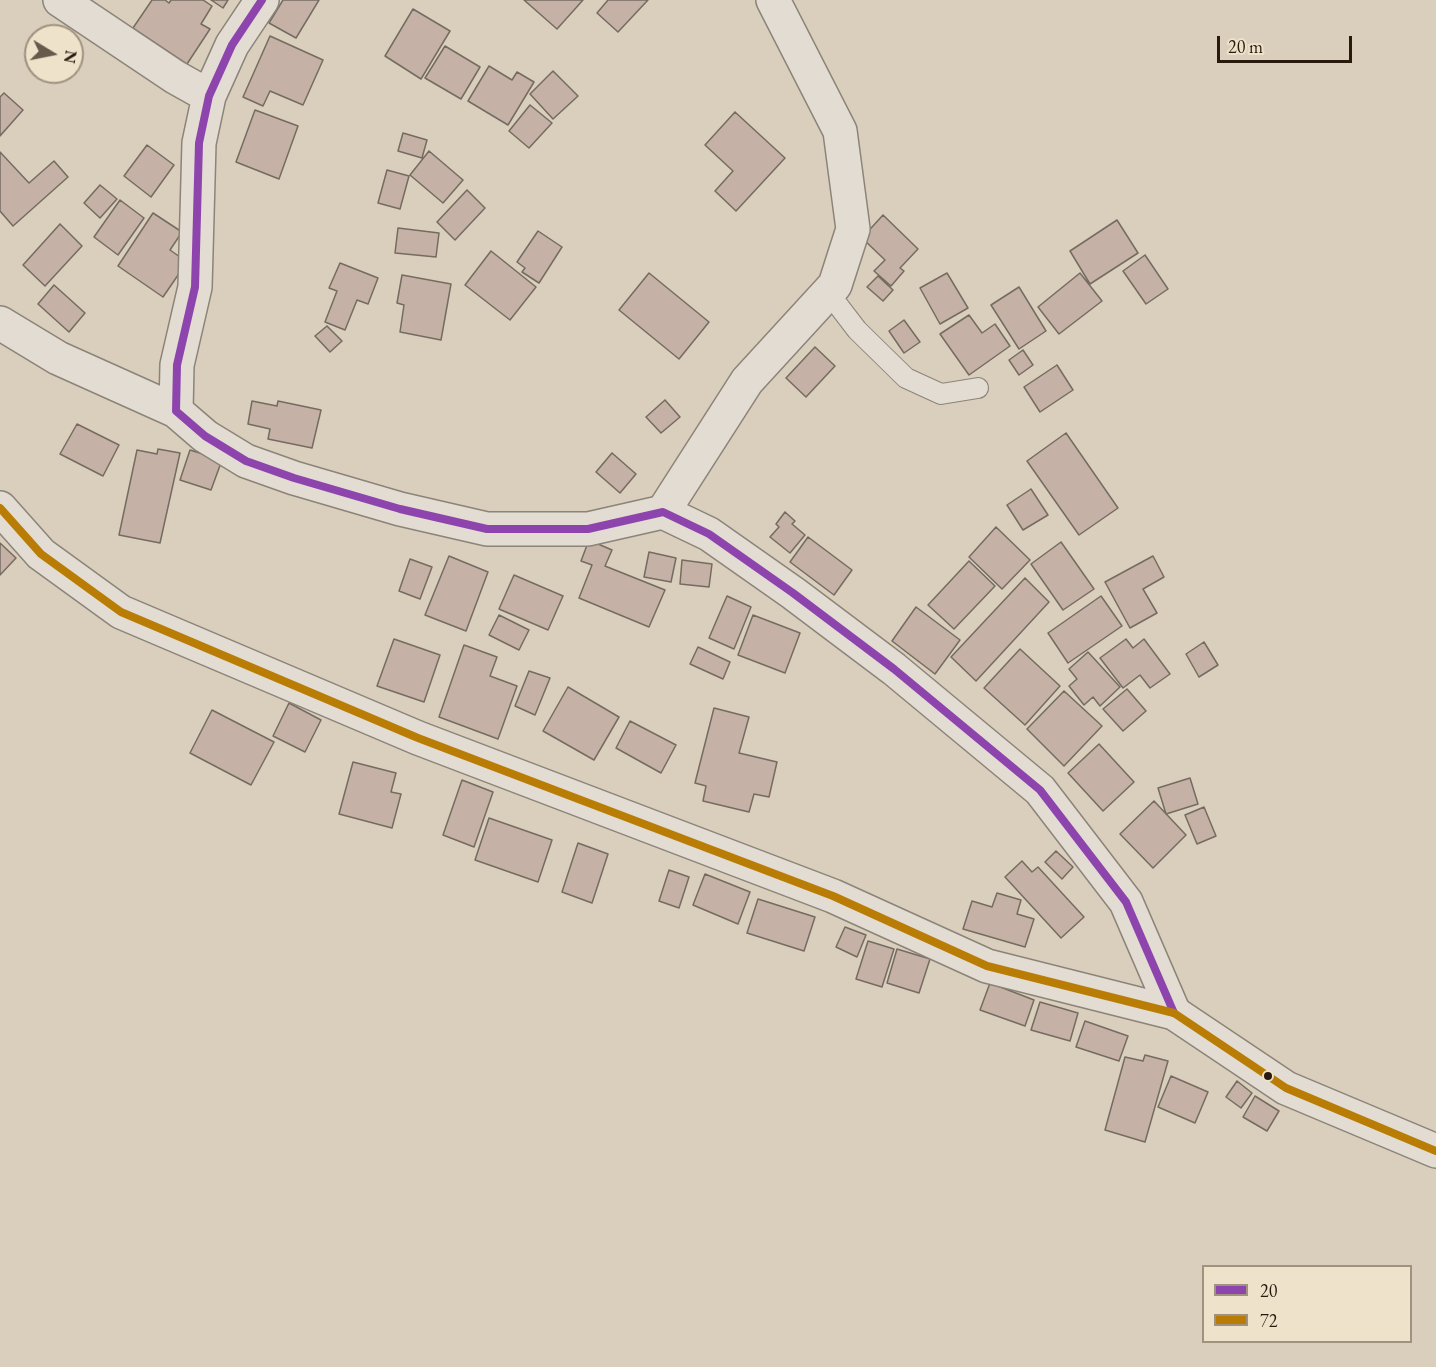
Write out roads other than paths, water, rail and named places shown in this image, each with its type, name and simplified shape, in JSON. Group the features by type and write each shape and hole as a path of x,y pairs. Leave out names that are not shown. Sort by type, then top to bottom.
{"street":[{"path":"60,0 175,77 209,96"},
{"path":"177,411 177,365 195,287 200,143 209,96 232,45 262,0"},
{"path":"663,512 747,381 835,285 853,229 840,131 773,0"},
{"path":"0,323 58,358 177,411 205,436 246,461 294,478 400,509 487,529 588,529 663,512 709,534 793,593 894,669 1040,790 1126,902 1174,1013"},
{"path":"0,508 40,554 120,612 418,738 833,896 987,966 1174,1013 1286,1088 1436,1151"}],"lane":[{"path":"828,292 857,330 906,378 941,394 978,388"}]}
